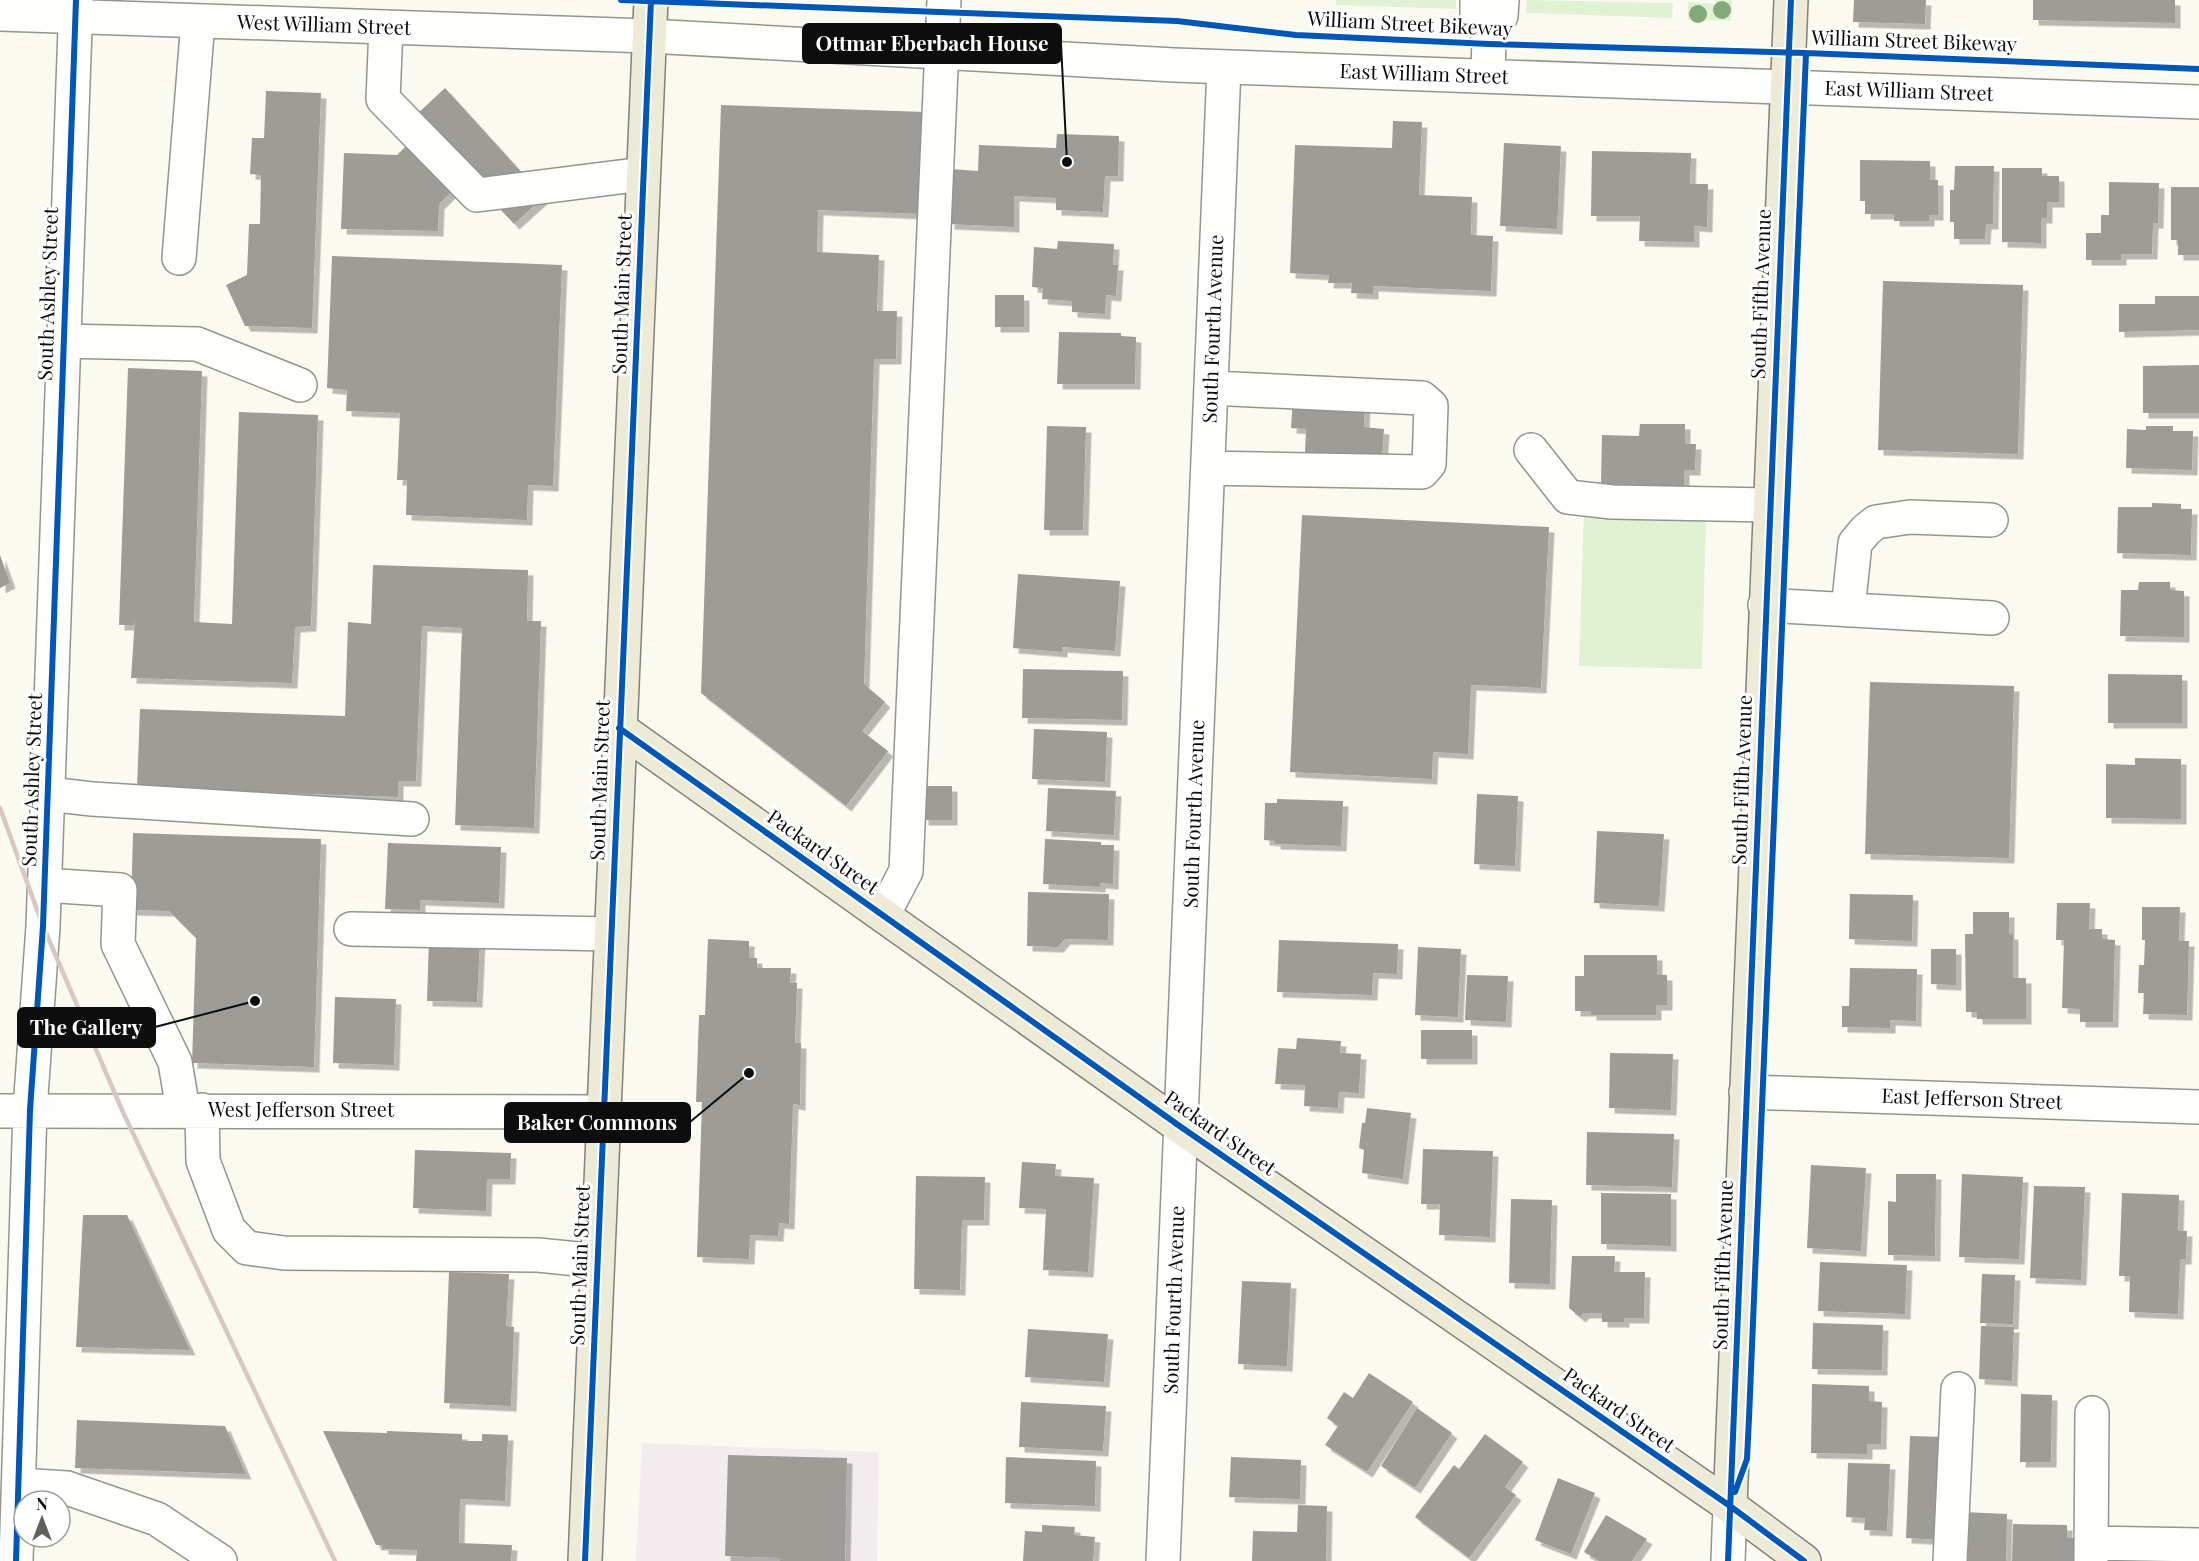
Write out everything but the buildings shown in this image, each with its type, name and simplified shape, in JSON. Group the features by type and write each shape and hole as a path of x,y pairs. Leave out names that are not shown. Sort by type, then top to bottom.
{"main road":[{"name":"South Main Street","path":"585,1561 651,0"},
{"name":"South Fifth Avenue","path":"1730,1506 1791,0"},
{"name":"Packard Street","path":"619,728 1181,1127 1730,1506 1804,1561"}],"street":[{"path":"883,915 906,871 944,0"},
{"path":"1477,0 1477,15 1489,35"},
{"path":"1488,76 1489,35 1501,16 1502,0"},
{"name":"West William Street","path":"0,14 75,8 198,21 348,13 386,27 649,36"},
{"name":"South Ashley Street","path":"16,1561 19,1485 15,1110 44,885 75,8"},
{"path":"179,258 198,21"},
{"path":"386,27 383,99 477,195 643,174"},
{"name":"East William Street","path":"649,36 1224,67 2199,102"},
{"name":"South Fourth Avenue","path":"1163,1561 1224,67"},
{"path":"63,341 197,344 300,385"},
{"path":"1208,468 1422,472 1429,464 1431,406 1422,398 1211,388"},
{"path":"1531,450 1568,497 1612,502 1769,505"},
{"path":"1848,610 1855,543 1876,522 1910,517 1991,520"},
{"path":"1765,605 1992,618"},
{"path":"48,795 92,800 412,819"},
{"path":"44,885 126,891 118,944 176,1062 192,1110 203,1161 229,1230 247,1248 284,1253 538,1255 597,1261"},
{"path":"351,929 610,934"},
{"name":"East Jefferson Street","path":"1746,1092 2199,1107"},
{"name":"West Jefferson Street","path":"15,1110 603,1112"},
{"path":"1950,1561 1958,1389"},
{"path":"2092,1413 2091,1552 2199,1545"},
{"path":"19,1485 66,1488 157,1519 220,1561"},
{"name":"South Fifth Avenue","path":"1728,1561 1730,1506"}],"shaded area":[{"path":"642,1443 879,1452 877,1561 636,1561"}],"green space":[{"path":"1336,0 1456,0 1456,9 1336,5"},
{"path":"1527,0 1673,3 1672,18 1526,13"},
{"path":"1715,0 1732,0 1731,21 1688,20 1688,2 1715,4"},
{"path":"1584,510 1706,514 1702,669 1579,666"}],"railway":[{"path":"0,808 43,926 122,1110 335,1561"}],"cycle path":[{"path":"16,1561 30,1110 43,926 76,0"},
{"name":"William Street Bikeway","path":"621,0 1177,21 1296,35 1489,44 1806,53 2199,69"},
{"path":"585,1561 651,0"},
{"path":"1728,1561 1791,0"},
{"name":"William Street Bikeway","path":"1735,1492 1747,1459 1806,53"},
{"path":"619,728 1181,1127 1730,1506 1804,1561"}],"place":[{"name":"Ottmar Eberbach House","path":"1067,162"},
{"name":"The Gallery","path":"255,1001"},
{"name":"Baker Commons","path":"749,1073"}]}
